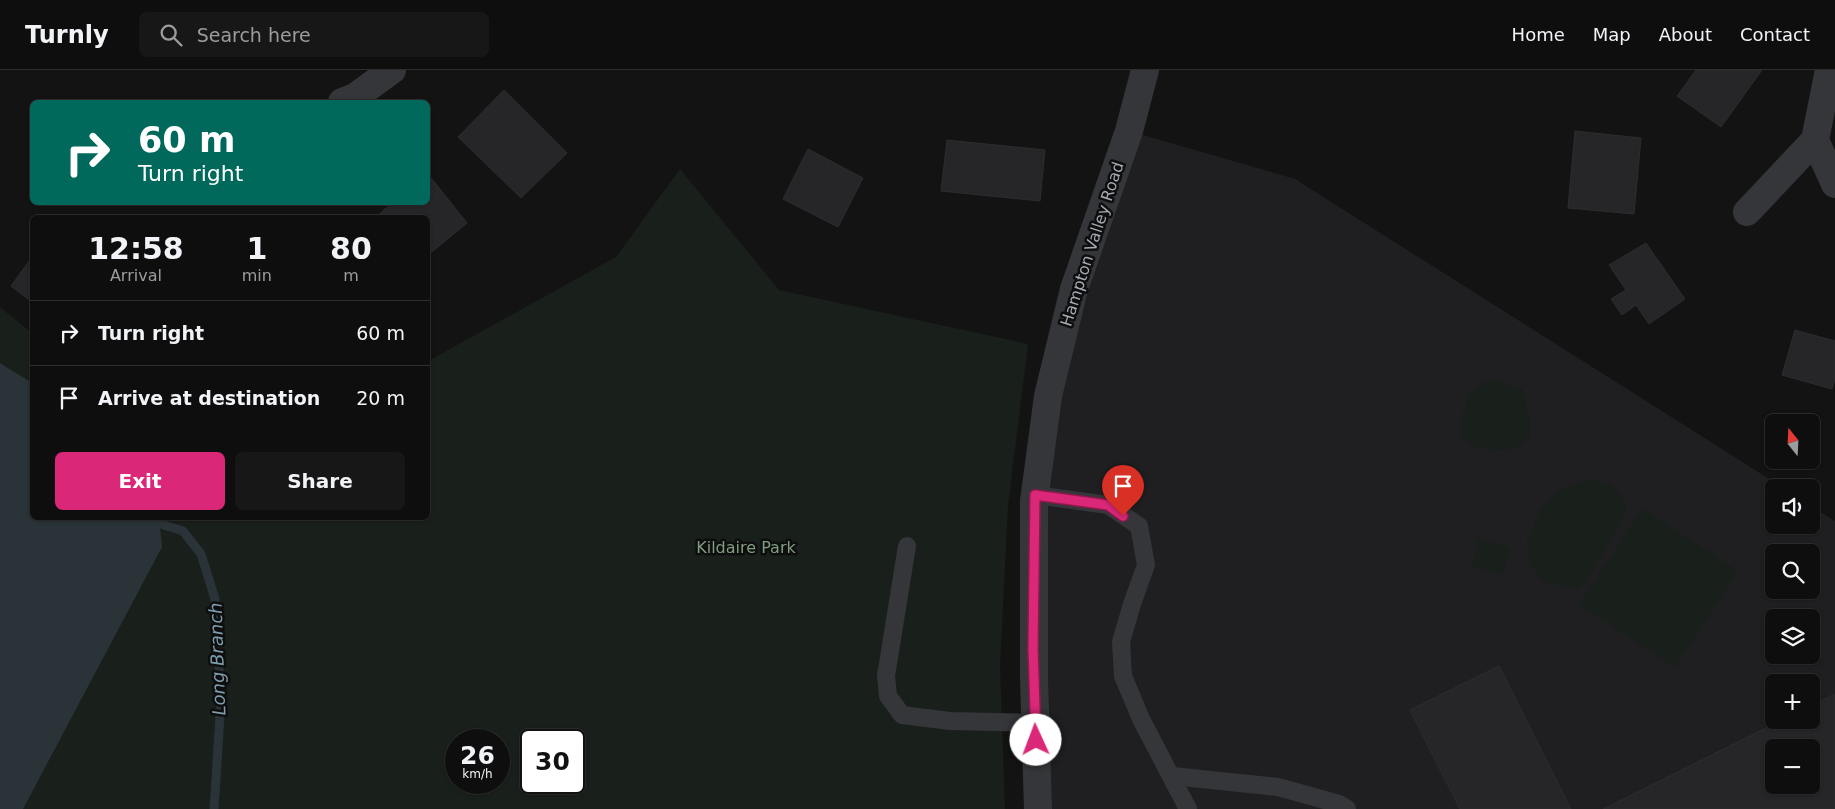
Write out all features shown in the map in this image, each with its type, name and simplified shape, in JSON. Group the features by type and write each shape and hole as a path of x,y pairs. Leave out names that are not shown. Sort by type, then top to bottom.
{"street":[{"path":"347,100 355,97 392,70"},
{"name":"Hampton Valley Road","path":"1038,809 1033,655 1035,495 1048,396 1074,289 1129,131 1145,70"},
{"path":"1747,212 1815,140 1829,70"},
{"path":"1815,140 1835,184"}],"lane":[{"path":"1035,495 1108,505 1139,526 1146,565 1121,642 1123,676 1141,719 1188,809"},
{"path":"907,546 886,676 888,696 902,714 950,721 1035,723"},
{"path":"1172,776 1278,787 1339,804 1347,809"}],"shaded area":[{"path":"1129,131 1295,179 1769,479 1765,479 1765,534 1820,534 1820,512 1835,521 1835,809 1048,809 1035,723 1048,396"},
{"path":"0,363 30,382 30,520 159,520 162,547 23,809 0,809"}],"green space":[{"name":"Kildaire Park","path":"680,169 779,290 1028,344 1008,506 1000,666 1005,809 0,809 0,307 30,331 30,520 430,520 430,360 616,257"},
{"path":"1490,379 1522,389 1530,419 1530,436 1517,449 1497,450 1475,447 1461,436 1460,422 1470,392"},
{"path":"1589,479 1614,488 1621,497 1627,512 1586,583 1577,590 1543,581 1529,564 1527,540 1542,508 1558,491"},
{"path":"1642,508 1738,571 1675,667 1579,605"},
{"path":"1479,539 1510,547 1504,575 1472,567"}],"building":[{"path":"1696,70 1762,70 1721,127 1677,96"},
{"path":"504,90 567,153 521,198 458,137"},
{"path":"1575,131 1641,138 1634,214 1568,208"},
{"path":"947,140 1045,150 1040,201 941,191"},
{"path":"808,149 863,178 838,227 783,199"},
{"path":"430,177 467,223 430,253 430,215 378,215 390,205 430,205"},
{"path":"1646,243 1685,299 1649,324 1636,305 1622,315 1611,299 1626,290 1609,265"},
{"path":"30,260 30,300 11,286"},
{"path":"1795,330 1835,341 1835,379 1832,389 1782,375"},
{"path":"1499,666 1571,809 1460,809 1410,710"},
{"path":"1835,694 1835,809 1603,809 1765,728 1820,729 1820,702"}],"waterway":[{"name":"Long Branch","path":"147,520 183,531 201,554 215,599 221,700 214,809"}],"route":[{"path":"1036,740 1033,648 1035,495 1108,505 1123,516"}]}
